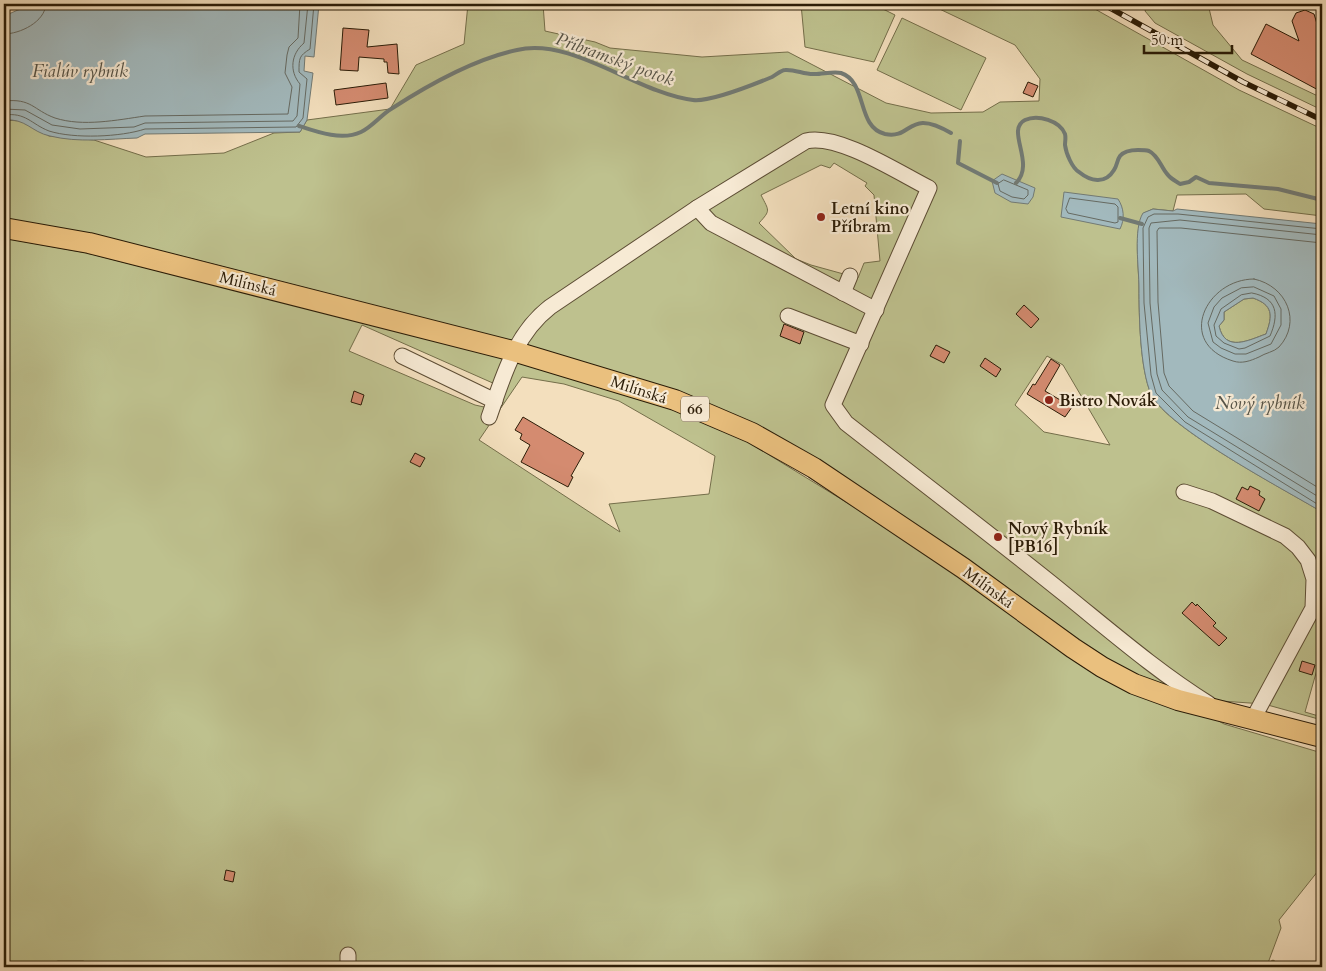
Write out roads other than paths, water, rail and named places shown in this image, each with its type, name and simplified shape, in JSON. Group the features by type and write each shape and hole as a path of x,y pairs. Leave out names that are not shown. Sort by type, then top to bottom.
{"main road":[{"name":"Milínská","path":"4,228 90,243 513,351 674,400 752,433 814,468 938,551 1102,667 1134,684 1178,700 1322,737"}],"street":[{"path":"489,417 513,351 540,315 550,307 697,208 806,142 821,139 840,144 929,188 833,404 846,423 1067,596 1119,640 1170,680 1219,710"},
{"path":"697,208 711,223 876,310"},
{"path":"843,294 850,276"},
{"path":"788,316 861,344"},
{"path":"402,356 495,401"},
{"path":"1184,492 1212,501 1285,536 1298,546 1308,560 1314,579 1313,608 1253,719"}],"water":[{"name":"Fialúv rybník","path":"32,4 319,4 314,57 305,56 304,71 313,73 307,120 300,132 145,134 137,138 94,140 50,136 18,121 4,120 4,16"},
{"path":"1002,174 1035,188 1033,197 1028,204 1011,202 995,193 992,181"},
{"path":"1064,192 1118,199 1122,206 1123,214 1120,229 1061,217"},
{"name":"Nový rybník","path":"1153,209 1173,211 1177,209 1322,224 1322,512 1202,440 1179,424 1161,408 1151,394 1144,371 1140,327 1137,238 1143,213","holes":["1253,298 1268,307 1270,312 1270,321 1266,334 1238,342 1226,339 1219,326 1224,320 1224,312 1244,299"]}],"waterway":[{"name":"Příbramský potok","path":"299,126 330,135 354,135 365,130 405,100 468,66 501,54 538,48 560,51 582,58 649,87 693,100 701,100 732,92 772,77 783,70 811,74 841,73 855,85 865,114 876,130 894,135 918,123 926,123 951,133"},
{"name":"Příbramský potok","path":"1016,183 1021,175 1023,166 1018,131 1020,125 1030,118 1042,118 1054,122 1062,129 1065,135 1068,156 1072,164 1076,170 1088,178 1102,180 1110,175 1122,154 1133,150 1145,150 1152,153 1169,176 1180,184 1189,182 1196,177 1209,183 1278,189 1322,200"},
{"name":"Příbramský potok","path":"960,141 958,163 997,183"},
{"path":"1120,218 1142,224"}],"railway":[{"path":"1103,4 1243,82 1322,120"}],"place":[{"name":"Letní kino Příbram","path":"821,217"},
{"name":"Bistro Novák","path":"1049,400"},
{"name":"Nový Rybník [PB16]","path":"998,537"}]}
